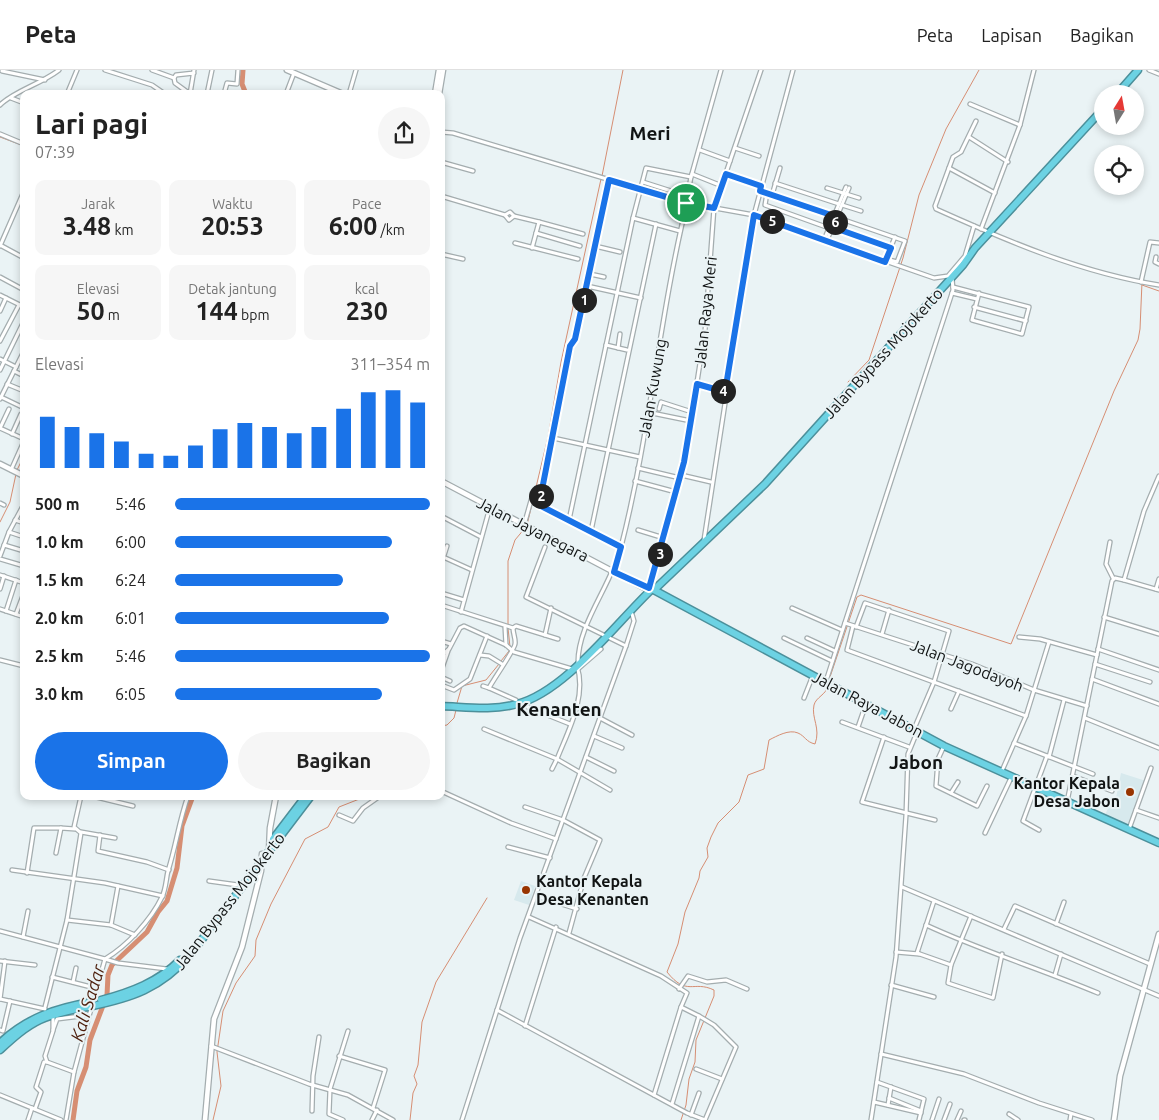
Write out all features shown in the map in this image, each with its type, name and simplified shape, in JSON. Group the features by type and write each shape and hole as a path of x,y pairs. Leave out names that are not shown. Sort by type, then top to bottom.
{"highway":[{"path":"1125,85 1138,70"},
{"name":"Jalan Bypass Mojokerto","path":"445,704 518,702 551,687 576,667 765,484 952,277 975,248 1094,119"},
{"name":"Jalan Raya Jabon","path":"654,591 828,682 944,746 1035,789 1159,843"},
{"name":"Jalan Bypass Mojokerto","path":"269,848 302,800"},
{"name":"Jalan Bypass Mojokerto","path":"112,1000 144,986 170,970 194,944 238,885 308,800"},
{"name":"Jalan Bypass Mojokerto","path":"0,1043 15,1030 48,1012 97,1001 112,1000 147,990 173,973 191,954 262,856"},
{"name":"Jalan Bypass Mojokerto","path":"0,1050 48,1012"}],"street":[{"path":"26,90 46,80 58,70"},
{"path":"69,90 77,70"},
{"path":"105,70 160,90"},
{"path":"152,70 174,78 175,82 185,90"},
{"path":"208,90 212,70"},
{"path":"225,90 226,84 237,84 238,70"},
{"path":"287,70 296,72 334,90"},
{"path":"350,90 356,70"},
{"path":"436,90 439,70"},
{"path":"440,90 444,70"},
{"name":"Jalan Kuwung","path":"552,769 570,724 579,694 576,667 579,644 614,572 621,547 638,468 687,196 721,70"},
{"name":"Jalan Raya Meri","path":"654,591 664,538 680,477 697,384 706,325 714,208 760,70"},
{"path":"704,543 725,392 754,215 793,70"},
{"path":"981,229 1008,162 1034,70"},
{"path":"1149,70 1159,74"},
{"path":"174,78 176,75 194,71 191,90"},
{"path":"1,72 46,80"},
{"path":"288,90 296,72"},
{"path":"0,105 20,93"},
{"path":"10,98 20,102"},
{"path":"970,104 1020,125"},
{"path":"976,121 961,153 953,158 935,208 990,233 1108,274 1159,285"},
{"path":"445,132 453,132 686,203 754,215 886,260 898,262 905,241 760,191"},
{"path":"0,134 20,142"},
{"path":"969,137 1008,162"},
{"path":"735,148 760,156"},
{"path":"700,150 730,161"},
{"path":"445,163 472,171"},
{"path":"569,520 633,218 647,167 692,175 722,186"},
{"path":"772,195 780,168"},
{"path":"949,168 995,194"},
{"path":"726,174 761,186"},
{"path":"526,526 535,504 553,438 570,346 575,339 590,274 608,179"},
{"path":"642,182 687,196"},
{"path":"775,183 861,211"},
{"path":"827,188 859,198"},
{"path":"825,240 848,188"},
{"path":"767,193 765,205 891,248"},
{"path":"445,197 505,214 510,212 514,216 583,234"},
{"path":"20,200 0,246 20,256"},
{"path":"505,214 508,220 514,216"},
{"path":"633,218 680,231"},
{"path":"532,248 539,222"},
{"path":"591,532 656,224"},
{"path":"965,256 974,226"},
{"path":"536,233 580,246"},
{"path":"886,260 895,237"},
{"path":"1143,282 1151,241 1159,243"},
{"path":"514,244 578,259"},
{"path":"595,246 620,252"},
{"path":"886,260 902,268 934,278 943,278 948,276 965,256 975,248"},
{"path":"445,255 463,259"},
{"path":"1156,257 1155,262 1159,264"},
{"path":"590,274 604,277"},
{"path":"0,277 20,288"},
{"path":"952,277 952,293 850,625 846,650 1026,716"},
{"path":"587,286 641,298"},
{"path":"953,287 979,293 1029,307 1026,322 1020,334 972,320 979,293"},
{"path":"952,293 977,299"},
{"path":"0,295 19,304 0,341"},
{"path":"0,311 6,298"},
{"path":"974,307 1026,322"},
{"path":"0,370 2,360 20,329"},
{"path":"618,348 620,334"},
{"path":"606,345 627,350"},
{"path":"20,359 0,398 20,406"},
{"path":"2,360 16,367"},
{"path":"14,371 20,374"},
{"path":"7,384 20,389"},
{"path":"697,384 725,392"},
{"path":"659,409 661,402 692,412"},
{"path":"9,409 0,428 20,438"},
{"path":"647,412 691,421"},
{"path":"12,434 20,416"},
{"path":"553,438 640,457"},
{"path":"0,464 17,473 20,459"},
{"path":"638,468 711,482"},
{"path":"1124,580 1144,511 1159,476"},
{"path":"635,481 676,492"},
{"name":"Jalan Jayanegara","path":"445,484 654,591"},
{"path":"532,497 535,504 621,547"},
{"path":"460,612 490,507"},
{"path":"20,511 14,520 0,557 20,564"},
{"path":"445,518 481,537"},
{"path":"14,520 20,522"},
{"path":"638,530 664,538"},
{"path":"9,532 20,536"},
{"path":"1067,803 1096,664 1096,655 1114,578 1106,564 1110,542"},
{"path":"4,545 20,550"},
{"path":"445,550 447,546"},
{"path":"545,547 526,595 626,646"},
{"path":"445,557 472,570"},
{"path":"0,589 2,576 20,582"},
{"path":"1114,578 1157,589 1159,580"},
{"path":"6,611 16,580"},
{"path":"445,594 464,600"},
{"path":"16,614 20,603"},
{"path":"828,682 832,661 842,630 850,625 864,604 889,610 949,631 934,682 909,747 902,887 896,952 871,1120"},
{"path":"445,606 509,628 516,626 558,638"},
{"path":"545,635 551,608"},
{"path":"792,608 842,630"},
{"path":"0,609 20,616"},
{"path":"882,634 889,610"},
{"path":"462,1120 536,896 626,646 634,621 629,616"},
{"path":"1104,618 1159,634"},
{"name":"Jalan Jagodayoh","path":"850,625 972,664 1034,690 1086,706"},
{"path":"445,659 451,644 462,626 510,648 576,667 601,649"},
{"path":"509,628 510,648"},
{"path":"489,688 500,663 510,648 516,643 509,628"},
{"path":"445,687 454,690 469,681 487,636"},
{"path":"1019,637 1049,642 1096,655"},
{"path":"784,638 832,661"},
{"path":"807,638 835,651"},
{"path":"445,642 451,644"},
{"path":"1001,773 1026,716 1049,642"},
{"path":"1098,649 1159,670"},
{"path":"480,655 489,656 500,663"},
{"path":"0,660 20,665"},
{"path":"1096,664 1150,682"},
{"path":"804,698 813,675"},
{"path":"445,679 450,681"},
{"path":"1092,679 1159,704"},
{"path":"483,686 570,724"},
{"path":"951,709 958,691"},
{"path":"1039,830 1022,821 1048,756 1064,700"},
{"path":"858,727 866,703"},
{"path":"600,718 632,734"},
{"path":"1085,718 1159,748"},
{"path":"842,722 909,747"},
{"path":"484,729 557,759 610,790"},
{"path":"594,736 622,748"},
{"path":"884,737 862,802 906,815 935,820"},
{"path":"1014,742 1093,774"},
{"path":"944,746 939,757 935,784 977,806 987,786"},
{"path":"586,757 614,771"},
{"path":"1129,830 1151,768"},
{"path":"1073,776 1112,791"},
{"path":"984,833 1011,778"},
{"path":"951,793 958,782"},
{"path":"445,793 511,823 556,839"},
{"path":"75,829 80,800"},
{"path":"108,800 133,806"},
{"path":"97,1001 96,988 105,959 135,936 163,896 174,854 179,821 187,800"},
{"path":"269,848 275,800"},
{"path":"339,815 353,821 361,809 374,800"},
{"path":"525,806 563,820 600,840 584,878 569,933"},
{"path":"1136,810 1159,818"},
{"path":"27,873 34,828 75,829 81,832 115,838"},
{"path":"56,853 61,828"},
{"path":"53,1031 48,1012 52,977 67,920 72,879 81,832"},
{"path":"100,835 98,851 169,870"},
{"path":"508,847 550,858"},
{"path":"205,1120 214,1019 242,948 262,856"},
{"path":"12,870 118,886 163,896"},
{"path":"209,882 238,885"},
{"path":"111,926 118,886"},
{"path":"902,887 1159,996"},
{"path":"536,896 577,909"},
{"path":"919,954 917,952 934,901"},
{"path":"1056,924 1064,902"},
{"path":"1002,929 1015,906 1150,964"},
{"path":"23,937 28,911"},
{"path":"972,916 960,941 952,965 949,983 993,998 999,954"},
{"path":"529,917 556,927 661,976 680,986 687,994 681,1007 654,1095"},
{"path":"67,920 111,926 135,936"},
{"path":"926,925 960,941 1055,975 1098,993"},
{"path":"525,1026 556,927"},
{"path":"0,931 118,963 170,970"},
{"path":"1114,1120 1120,1076 1159,936"},
{"path":"896,952 919,954 952,965"},
{"path":"1055,975 1061,954"},
{"path":"0,961 35,965"},
{"path":"5,961 0,998 48,1012"},
{"path":"73,982 76,968"},
{"path":"680,986 688,976 707,982 726,980 747,990"},
{"path":"52,977 96,988"},
{"path":"891,985 934,997"},
{"path":"0,1030 3,1031 10,1001"},
{"path":"497,1010 687,1113 705,1120 736,1047 733,1042 703,1018 681,1007"},
{"path":"66,1120 74,1072 91,1009"},
{"path":"47,1062 46,1056 57,1018 89,1015"},
{"path":"672,1104 703,1018"},
{"path":"343,1120 329,1114 330,1089 338,1056 348,1031"},
{"path":"312,1111 319,1037"},
{"path":"212,1046 313,1086 352,1096 393,1120"},
{"path":"882,1054 969,1076 1092,1120"},
{"path":"338,1056 385,1070 372,1120"},
{"path":"28,1120 41,1092 36,1086 44,1062 47,1062"},
{"path":"47,1062 74,1072"},
{"path":"696,1069 722,1079"},
{"path":"877,1082 924,1099 919,1120"},
{"path":"888,1105 891,1087"},
{"path":"691,1115 699,1093"},
{"path":"0,1095 61,1120"},
{"path":"889,1098 921,1112"},
{"path":"932,1120 939,1099"},
{"path":"874,1102 921,1112"},
{"path":"944,1120 950,1104"},
{"path":"957,1120 961,1111"},
{"path":"1009,1114 1018,1120"},
{"path":"1070,1120 1071,1114"}],"shaded area":[{"name":"Kantor Kepala Desa Jabon","path":"1121,773 1146,781 1130,825 1105,815 1111,802 1115,803"},
{"name":"Kantor Kepala Desa Kenanten","path":"521,881 535,886 529,905 514,900"}],"waterway":[{"name":"Kali Sadar","path":"243,70 242,84 244,90"},
{"path":"602,176 623,70"},
{"path":"848,382 869,360 903,258 919,195 946,129 979,70"},
{"path":"0,137 20,144"},
{"path":"527,525 548,437 561,362 601,179"},
{"path":"829,680 857,597 861,595 1011,644 1114,391 1138,340 1142,282"},
{"path":"1142,285 1159,291"},
{"path":"17,470 20,464"},
{"path":"0,522 10,502 16,474"},
{"path":"508,624 508,561 515,540 525,528"},
{"path":"508,628 510,647"},
{"path":"501,661 509,651"},
{"path":"457,703 462,686 486,680 499,664"},
{"path":"681,1120 686,1105 689,1079 695,1062 696,1040 714,996 714,990 701,986 685,986 674,980 667,972 678,944 685,912 700,871 708,857 707,848 711,837 718,823 739,802 748,775 764,769 769,740 794,732 815,744 817,728 813,710 814,705 828,686"},
{"path":"445,725 454,718 456,710"},
{"name":"Kali Sadar","path":"73,1120 77,1091 86,1067 90,1040 107,995 108,975 112,965 147,932 158,912 167,901 177,868 182,826 192,800"},
{"path":"213,1120 221,1086 217,1052 223,1011 236,983 255,956 256,940 271,904 305,839 328,827 339,807 357,800"},
{"path":"410,1120 413,1093 417,1084 414,1076 418,1065 422,1022 436,982 487,898"}],"place":[{"name":"Kantor Kepala Desa Jabon","path":"1130,792"},
{"name":"Kantor Kepala Desa Kenanten","path":"526,890"}],"district":[{"name":"Meri","path":"650,133"},
{"name":"Kenanten","path":"559,709"},
{"name":"Jabon","path":"916,762"}],"route":[{"path":"726,174 761,186 760,191 837,217 832,227 891,248 885,262 754,215 725,392 697,384 684,462 649,588 614,572 621,547 539,505 570,344 575,339 609,180 686,203 714,208 726,174"}]}
